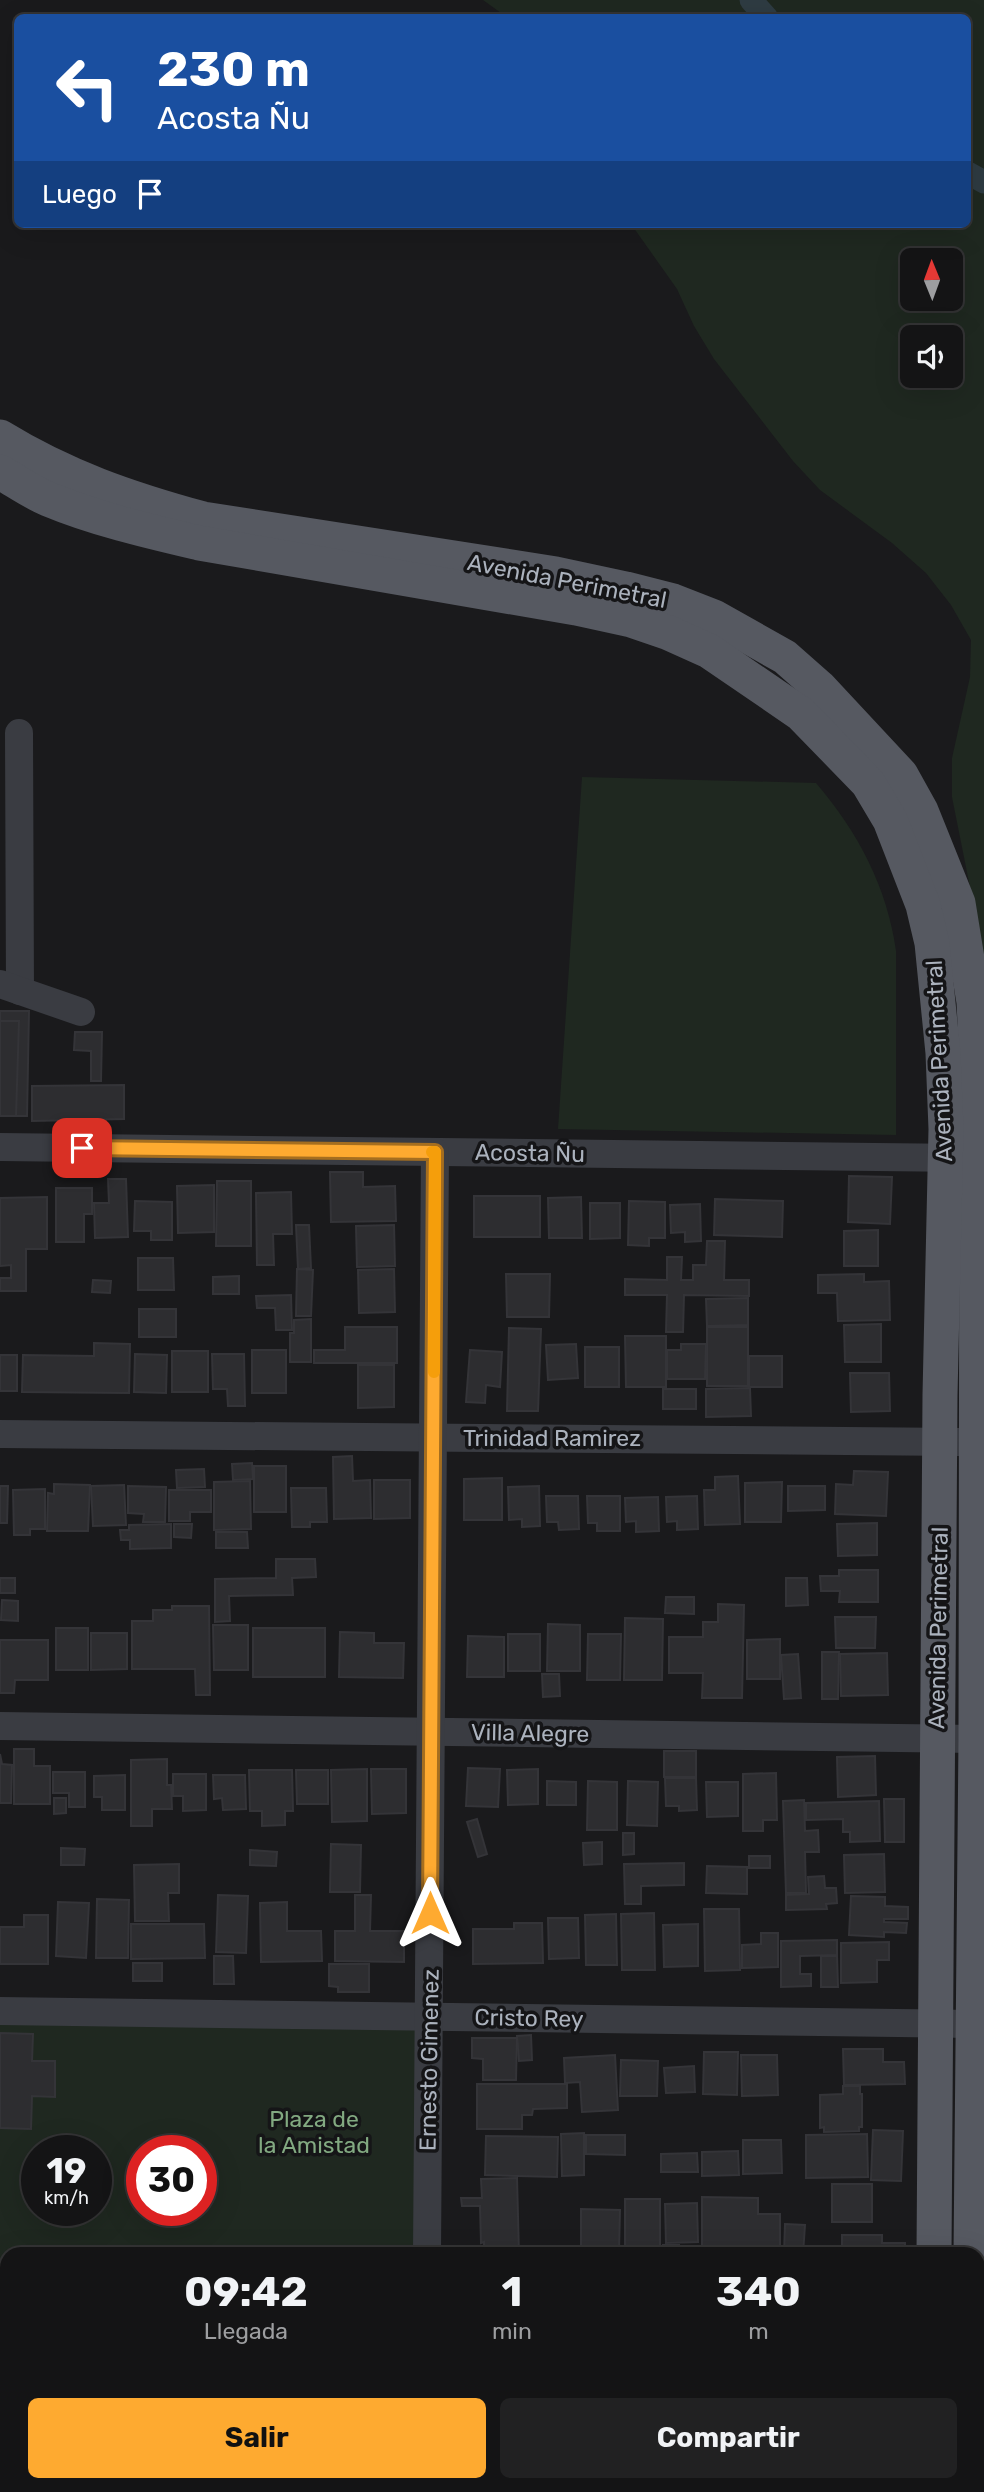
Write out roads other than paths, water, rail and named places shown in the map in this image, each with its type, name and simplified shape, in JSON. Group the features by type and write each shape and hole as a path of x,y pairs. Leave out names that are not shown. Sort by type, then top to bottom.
{"main road":[{"name":"Avenida Perimetral","path":"0,437 36,459 91,485 203,519 556,574 673,601 714,617 785,657 820,687 901,775 921,811 943,860 958,903 974,1002 941,1442 934,2247"},
{"name":"Avenida Perimetral","path":"0,472 46,498 80,511 199,543 631,620 709,651 802,714 868,783 890,820 923,905 932,943 943,1054 961,1158 977,1442 971,2247"}],"street":[{"path":"19,733 10,988 81,1013"},
{"name":"Acosta Ñu","path":"0,1147 961,1158"},
{"name":"Ernesto Gimenez","path":"427,2247 435,1152"},
{"name":"Trinidad Ramirez","path":"0,1434 977,1442"},
{"name":"Villa Alegre","path":"0,1726 976,1739"},
{"name":"Cristo Rey","path":"0,2011 974,2024"}],"waterway":[{"path":"751,0 763,14"},
{"path":"971,175 984,182"}],"park label":[{"name":"Plaza de la Amistad","path":"314,2132"}]}
